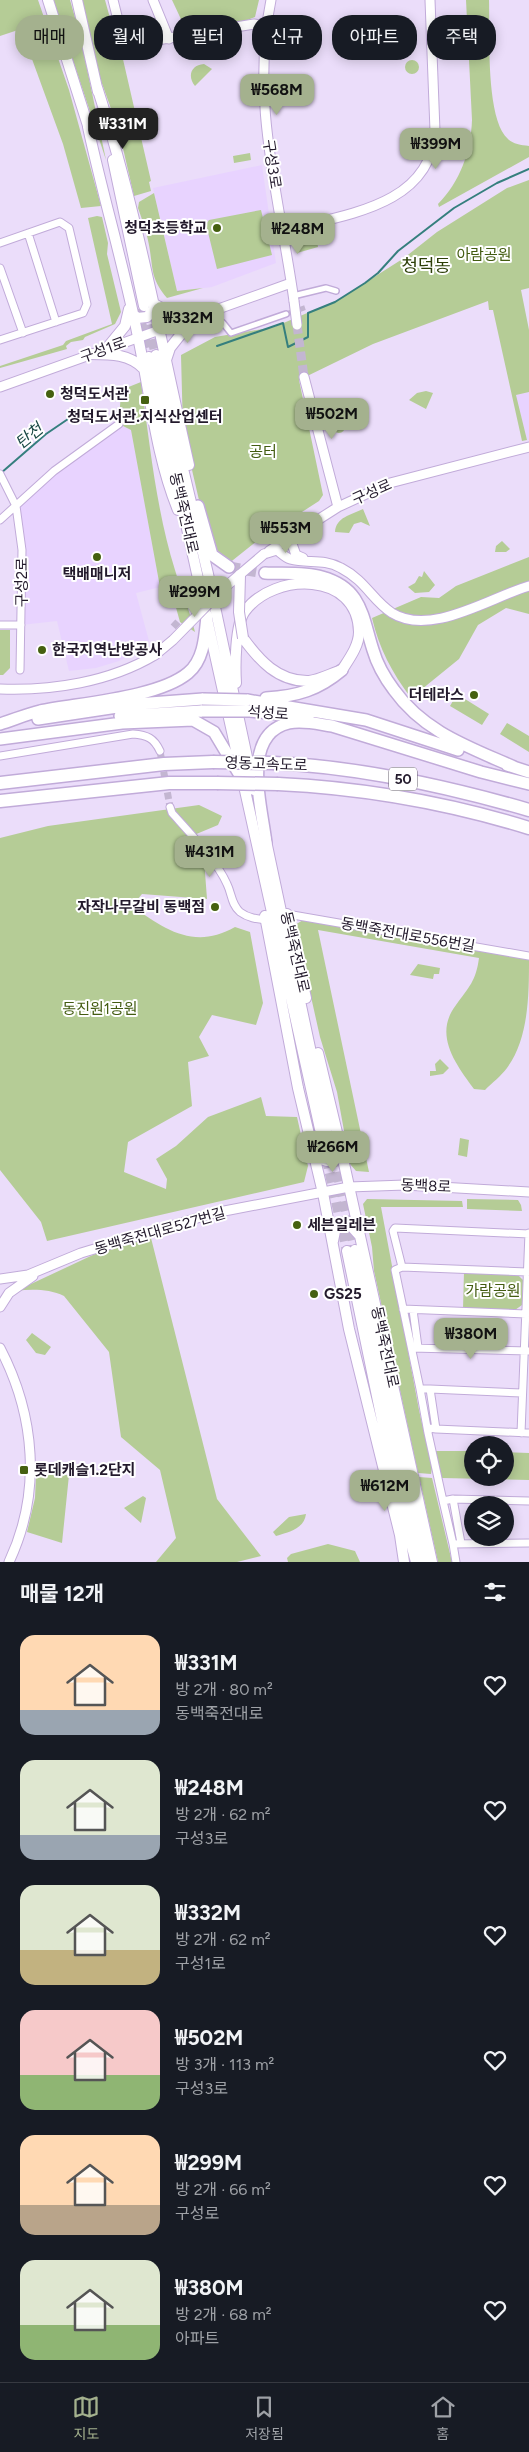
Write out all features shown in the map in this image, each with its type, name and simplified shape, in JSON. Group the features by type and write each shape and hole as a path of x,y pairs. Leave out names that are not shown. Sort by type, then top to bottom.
{"highway":[{"path":"198,506 212,555 229,567"},
{"path":"265,573 320,576 338,582 351,593 362,609 373,651 382,672 409,708 446,738 514,767"},
{"path":"0,724 38,712 146,691 170,683 188,673 198,661 207,616"},
{"path":"249,706 298,694 325,684 342,670"},
{"name":"석성로","path":"0,724 137,704 249,706 366,720 529,772"},
{"name":"석성로","path":"0,737 202,705"},
{"name":"석성로","path":"249,706 362,728 421,745 529,783"},
{"path":"0,737 122,723 193,720 214,732 241,777"},
{"path":"266,843 257,768 260,747 270,731 289,723 308,722 332,726 481,772 529,789"},
{"name":"영동고속도로","path":"0,783 164,764 213,762 308,764 406,779 529,810"},
{"path":"481,772 529,783"},
{"name":"영동고속도로","path":"0,801 170,783 278,784 365,791 462,810 529,828"},
{"path":"462,810 529,836"}],"main road":[{"path":"48,0 145,308 160,330 153,360"},
{"path":"77,0 97,87 112,132 145,308 138,337 153,360 198,506 201,547"},
{"path":"88,127 130,301 126,326 107,348"},
{"path":"91,354 125,357 138,363 153,360 170,348 193,319 145,308 130,301"},
{"name":"동백죽전대로","path":"153,360 174,499 190,538 241,777 268,872 324,1128"},
{"name":"동백죽전대로","path":"153,360 201,547 266,843 268,872 263,900 266,920 310,1146 323,1193 349,1329 400,1535 404,1562"},
{"path":"239,724 236,648 244,612 260,596 278,587 299,582 321,585 338,591 351,605 356,616 359,632 355,649 342,670 310,681 290,679 260,662 243,638 239,612 240,574"},
{"name":"동백죽전대로","path":"268,872 287,914 340,1141 432,1562"},
{"path":"310,1146 321,1159 333,1160 338,1152 340,1141"},
{"path":"332,1244 335,1231 340,1224 350,1225 360,1235"},
{"name":"동백죽전대로","path":"416,1562 396,1488 351,1250 422,1562"},
{"path":"396,1488 400,1535"}],"street":[{"path":"113,0 124,44 169,39 252,24"},
{"path":"152,0 169,39"},
{"name":"구성3로","path":"268,15 271,0"},
{"path":"282,231 383,203 403,192 422,172 432,152 435,131 430,0"},
{"name":"구성3로","path":"263,60 264,104 297,325"},
{"path":"0,243 60,222 69,228 87,304 83,313 0,340"},
{"path":"28,233 56,322"},
{"path":"0,268 23,333"},
{"name":"구성1로","path":"0,387 291,283"},
{"path":"294,299 326,288 336,292"},
{"path":"223,323 231,333 286,314"},
{"path":"304,377 338,507"},
{"path":"0,520 54,471 120,424 120,412"},
{"name":"구성로","path":"0,689 55,685 98,679 126,670 155,655 173,640 224,588 264,554 338,507 410,476 529,447"},
{"name":"구성2로","path":"0,474 16,506 22,550 20,670"},
{"path":"294,535 292,544 296,556 308,560"},
{"path":"264,554 277,550 289,559 330,562 355,575 382,605 394,614 417,621 444,618 473,608 503,594 529,586"},
{"path":"0,625 22,625"},
{"path":"0,756 134,734 148,736 156,742 160,750"},
{"path":"170,807 196,839 228,885 229,897 240,912 253,918 266,920"},
{"name":"동백죽전대로556번길","path":"287,914 529,956"},
{"name":"동백8로","path":"323,1193 349,1187 405,1185 529,1192"},
{"name":"동백죽전대로527번길","path":"0,1279 28,1275 49,1268 81,1253 214,1213 323,1193"},
{"path":"402,1267 393,1231 395,1228 529,1233 526,1351 522,1393 525,1433 429,1428 428,1433"},
{"path":"415,1348 403,1309 395,1270 402,1267 527,1272"},
{"path":"0,1307 13,1289 49,1268"},
{"path":"403,1309 526,1314"},
{"path":"413,1310 420,1389 456,1562"},
{"path":"0,1348 20,1395 30,1446 28,1504 20,1535 9,1562"},
{"path":"415,1348 526,1351"},
{"path":"420,1389 522,1393"},
{"path":"430,1389 436,1429"},
{"path":"443,1501 453,1499 529,1501"},
{"path":"453,1499 461,1543"},
{"path":"453,1544 529,1542"}],"shaded area":[{"name":"청덕초등학교","path":"262,165 276,263 212,287 177,291 153,188"},
{"path":"529,392 529,440 527,440 516,395"},
{"path":"119,424 131,430 160,587 136,593 149,641 135,653 119,661 96,668 69,671 57,621 21,625 22,550 16,506 54,471"}],"green space":[{"path":"0,0 38,0 43,15 15,15 15,31 0,36"},
{"path":"53,0 70,0 74,15 58,15"},
{"path":"82,0 105,0 109,15 94,15 94,59"},
{"path":"172,0 259,0 255,15 252,15 252,18 242,22 242,15 179,15"},
{"path":"466,0 489,0 489,15 467,15"},
{"path":"84,54 106,160 73,60 84,60"},
{"path":"32,60 59,60 69,90 101,206 81,208 63,144"},
{"path":"94,60 123,60 151,181 149,182 151,191 134,196 119,131"},
{"path":"412,60 418,64 417,72 412,74 407,72 405,67 407,62"},
{"path":"469,60 489,60 495,113 501,129 510,141 529,146 529,157 439,207 438,204 452,186 463,165 467,154 472,120"},
{"path":"204,64 212,69 195,86 191,78 193,69"},
{"path":"250,153 251,160 234,163 233,156"},
{"path":"529,180 529,288 521,290 529,330 529,392 516,395 527,440 522,441 493,310 489,310 488,301 373,344 299,380 323,495 319,501 257,541 223,568 208,539 183,431 181,355 215,337 274,327 338,300 404,258 437,232 507,188"},
{"path":"154,193 177,291 203,288 167,298 158,286 154,276 148,240 138,208 139,202"},
{"path":"261,210 272,255 217,269 206,224 209,220"},
{"path":"102,217 108,243 107,254 121,312 115,324 85,337 83,340 71,342 66,346 67,349 0,368 0,366 63,345 66,341 112,324 88,218"},
{"path":"315,228 318,247 297,253 295,241 297,235 300,232"},
{"path":"141,382 154,477 163,524 168,547 195,632 180,622 170,586 160,587 131,430 119,424 121,390"},
{"path":"426,391 433,393 426,409 409,400 417,393"},
{"path":"339,421 345,427 339,433 333,427"},
{"path":"363,509 370,526 361,522 354,524 349,533 335,532 341,520"},
{"path":"502,541 510,549 506,552 495,552 496,546"},
{"path":"529,557 529,614 506,608 478,625 459,659 411,698 387,660 378,640 372,618 421,597 439,598 456,586"},
{"path":"424,571 435,585 429,592 415,593 408,587 415,583 419,576 422,577"},
{"path":"0,630 10,630 10,668 3,675 0,675"},
{"path":"457,694 489,714 482,725 450,706"},
{"path":"507,723 529,736 529,752 500,734"},
{"name":"동진원1공원","path":"199,805 222,816 218,825 194,835 204,859 207,899 142,894 132,906 156,923 181,934 194,937 220,934 235,927 250,932 263,1003 256,1025 212,1015 199,1037 209,1056 188,1062 192,1106 128,1142 124,1172 166,1189 167,1179 156,1159 176,1146 208,1117 261,1097 266,1116 297,1117 308,1166 304,1182 47,1241 41,1222 0,1170 0,838 48,826"},
{"path":"303,920 529,958 528,1001 520,1043 507,1068 499,1077 485,1090 474,1089 454,1059 447,1038 447,1027 449,1016 474,978 479,958 318,930 369,1172 356,1171 350,1164 337,1092 320,1037 295,925"},
{"path":"418,964 440,968 439,974 434,974 433,979 410,975"},
{"path":"440,1059 449,1068 443,1074 430,1076 430,1071 436,1071 435,1064"},
{"path":"460,1138 469,1140 467,1157 458,1155"},
{"path":"367,1199 462,1201 463,1207 381,1207 419,1410 432,1468 431,1474 418,1473 374,1271 372,1247 363,1204"},
{"path":"467,1199 518,1200 522,1211 467,1209"},
{"path":"151,1238 217,1499 261,1556 237,1562 156,1562 176,1538 160,1470 121,1437 109,1352 64,1296 40,1290 16,1291 95,1254"},
{"name":"가람공원","path":"464,1272 517,1274 523,1280 522,1305 515,1310 463,1309"},
{"path":"32,1333 51,1347 45,1355 36,1353 26,1340"},
{"path":"434,1451 464,1451 464,1479 442,1478"},
{"path":"514,1452 529,1453 529,1480 514,1480"},
{"path":"36,1475 69,1475 62,1543 27,1532 35,1498"},
{"path":"419,1477 432,1478 452,1562 438,1562"},
{"path":"143,1496 146,1498 141,1523 124,1508"},
{"path":"306,1514 305,1519 295,1529 276,1536 273,1532 289,1517"},
{"path":"328,1544 355,1551 360,1562 288,1562 287,1558 291,1554"}],"waterway":[{"path":"217,346 283,323 288,347 308,337 308,313 335,302 365,283 378,273 398,251 454,208 497,183 529,169"},
{"name":"탄천","path":"1,473 46,434 71,417"}],"tunnel":[{"path":"286,314 307,307"},
{"path":"138,309 149,357"},
{"path":"145,310 156,355"},
{"path":"297,325 304,377"},
{"path":"229,567 265,573"},
{"path":"173,622 185,633"},
{"path":"160,751 170,807"},
{"path":"327,1128 355,1250"},
{"path":"320,1129 347,1251"}],"place":[{"name":"청덕초등학교","path":"217,228"},
{"name":"청덕도서관","path":"50,394"},
{"name":"청덕도서관.지식산업센터","path":"145,400"},
{"name":"택배매니저","path":"97,557"},
{"name":"한국지역난방공사","path":"42,650"},
{"name":"더테라스","path":"474,695"},
{"name":"자작나무갈비 동백점","path":"215,907"},
{"name":"세븐일레븐","path":"297,1225"},
{"name":"GS25","path":"314,1294"},
{"name":"롯데캐슬1.2단지","path":"24,1470"}],"district":[{"name":"청덕동","path":"426,266"}],"park label":[{"name":"아람공원","path":"484,255"},
{"name":"공터","path":"263,452"}]}
